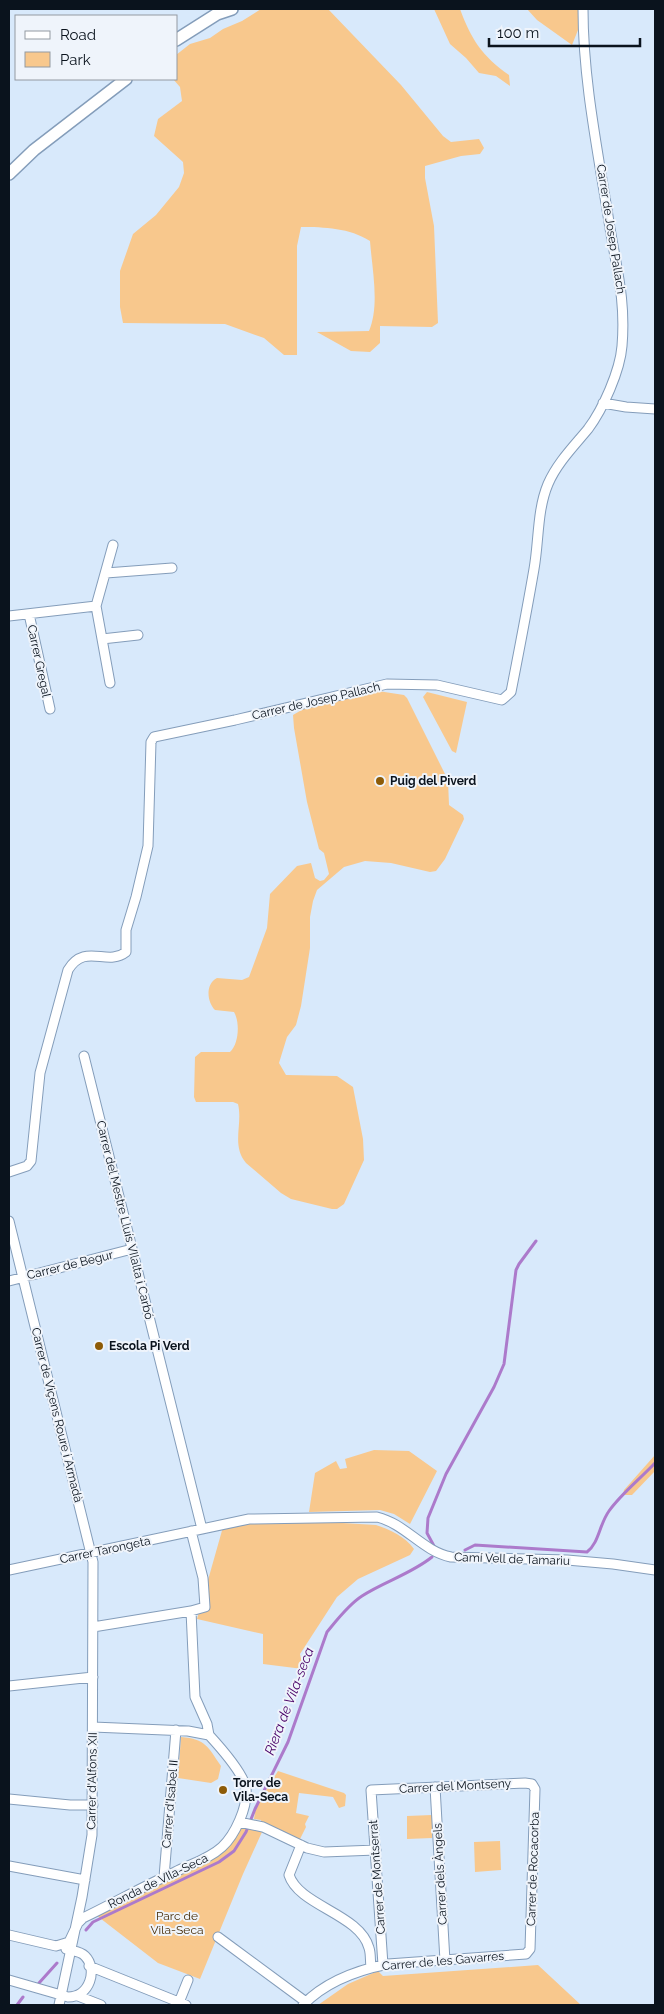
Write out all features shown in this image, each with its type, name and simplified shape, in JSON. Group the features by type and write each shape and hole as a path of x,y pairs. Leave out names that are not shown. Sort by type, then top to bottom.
{"street":[{"path":"178,39 217,14 232,9"},
{"name":"Carrer de Josep Pallach","path":"9,1172 27,1166 31,1161 40,1073 68,970 74,961 82,956 119,956 126,952 126,930 148,846 152,739 157,735 235,720 266,711 387,684 437,685 498,700 505,699 511,692 547,486 553,474 590,426 615,375 622,348 622,295 589,96 583,9"},
{"path":"9,174 34,150 125,80"},
{"path":"603,402 626,407 655,409"},
{"path":"110,683 96,606 112,545"},
{"path":"106,573 172,568"},
{"path":"9,616 96,606"},
{"name":"Carrer Gregal","path":"29,614 50,709"},
{"path":"102,639 138,636"},
{"name":"Carrer del Mestre Lluís VIlalta i Carbó","path":"84,1056 202,1529"},
{"name":"Carrer de Viçens Roure i Armadà","path":"9,1221 92,1554"},
{"name":"Carrer de Begur","path":"9,1281 132,1249"},
{"name":"Camí Vell de Tamariu","path":"202,1529 262,1517 377,1517 391,1520 431,1550 445,1556 567,1560 655,1570"},
{"name":"Carrer Tarongeta","path":"9,1570 92,1554 202,1529"},
{"path":"93,1626 191,1611 204,1607 203,1578 191,1531"},
{"name":"Carrer d'Alfons XII","path":"59,2005 85,1880 92,1835 92,1554"},
{"path":"93,1727 176,1730 209,1735 207,1724 195,1697 191,1611"},
{"path":"9,1686 93,1677"},
{"name":"Carrer d'Isabel II","path":"164,1877 176,1730"},
{"name":"Ronda de VIla-Seca","path":"56,1946 69,1942 78,1923 83,1918 209,1856 222,1847 234,1834 239,1822 246,1789 241,1774 209,1735"},
{"name":"Carrer del Montseny","path":"371,1790 525,1783 532,1784 535,1789"},
{"name":"Carrer dels Àngels","path":"435,1787 445,1961"},
{"name":"Carrer de Rocacorba","path":"530,1949 535,1789"},
{"name":"Carrer de Montserrat","path":"371,1790 383,1965"},
{"path":"9,1799 70,1805 93,1805"},
{"path":"239,1822 262,1828 301,1845 324,1852 376,1850"},
{"path":"301,1845 289,1875 291,1880 313,1901 344,1919 364,1937 369,1947 371,1967"},
{"path":"9,1866 85,1880"},
{"path":"9,1935 83,1954 88,1959 88,1986 78,1996"},
{"path":"218,1936 305,2004"},
{"name":"Carrer de les Gavarres","path":"305,2004 327,1987 356,1972 371,1967 526,1954 530,1949"},
{"path":"89,1966 181,2004 188,1980"},
{"path":"9,1980 50,1993 78,1996 101,2005"}],"green space":[{"path":"261,9 328,9 401,85 443,136 451,142 479,139 484,148 480,154 461,156 425,166 425,178 434,226 438,323 432,327 380,326 380,343 370,352 351,351 317,332 369,331 375,298 370,241 354,233 310,227 301,227 297,246 297,355 284,355 264,338 225,324 123,323 120,307 120,271 133,234 156,215 179,187 184,173 183,162 154,136 158,119 182,101 180,87 174,80 178,80 178,53 190,44 210,38 223,29 242,21"},
{"path":"434,9 460,9 468,29 478,46 509,75 510,86 496,76 479,73 450,44"},
{"path":"527,9 578,9 578,30 572,45 537,20"},
{"path":"378,691 404,695 407,698 448,780 449,805 463,815 464,819 445,859 436,871 430,872 391,863 365,861 344,867 317,890 313,901 310,917 310,948 301,1006 296,1025 287,1037 279,1063 286,1075 337,1076 353,1087 363,1139 364,1160 344,1204 337,1209 332,1209 291,1199 281,1193 246,1163 239,1149 238,1142 238,1104 233,1102 196,1102 194,1097 195,1057 201,1052 230,1052 235,1044 238,1027 236,1016 234,1012 215,1010 212,1007 208,993 210,984 217,978 242,980 249,977 267,928 270,894 297,866 311,863 315,878 320,881 324,880 329,874 324,853 319,849 307,802 293,715 305,708"},
{"path":"427,692 467,702 456,753 452,751 423,697"},
{"path":"374,1450 409,1451 437,1471 410,1524 394,1514 380,1510 309,1512 315,1473 336,1461 340,1469 347,1468 345,1459"},
{"path":"655,1455 655,1471 632,1495 623,1495 624,1490"},
{"path":"309,1521 376,1525 397,1534 414,1549 410,1555 358,1579 337,1597 300,1654 303,1669 263,1664 263,1634 197,1619 223,1527 246,1523"},
{"path":"181,1737 196,1740 206,1745 221,1766 218,1779 211,1783 178,1778"},
{"path":"278,1771 344,1793 346,1795 345,1806 339,1808 333,1797 299,1793 296,1813 309,1816 299,1841 262,1825 261,1820 254,1819 256,1806"},
{"path":"432,1815 432,1838 407,1839 407,1816"},
{"name":"Parc de Vila-Seca","path":"240,1826 262,1832 200,1979 158,1963 96,1915 215,1857"},
{"path":"500,1841 501,1870 475,1872 474,1842"},
{"path":"538,1965 581,2005 318,2005 348,1984 378,1971 383,1976"}],"waterway":[{"name":"Riera de Vila-seca","path":"434,1546 427,1533 428,1518 446,1474 494,1387 504,1364 516,1270 536,1241"},
{"path":"465,1550 475,1545 587,1552 597,1539 609,1511 655,1463"},
{"name":"Riera de Vila-seca","path":"86,1930 93,1922 219,1862 234,1851 246,1832 255,1809 288,1742 327,1632 357,1600 432,1557"},
{"path":"39,1983 57,1963"},
{"path":"17,2005 23,1997"}],"place":[{"name":"Puig del Piverd","path":"380,781"},
{"name":"Escola Pi Verd","path":"99,1346"},
{"name":"Torre de Vila-Seca","path":"223,1790"}]}
